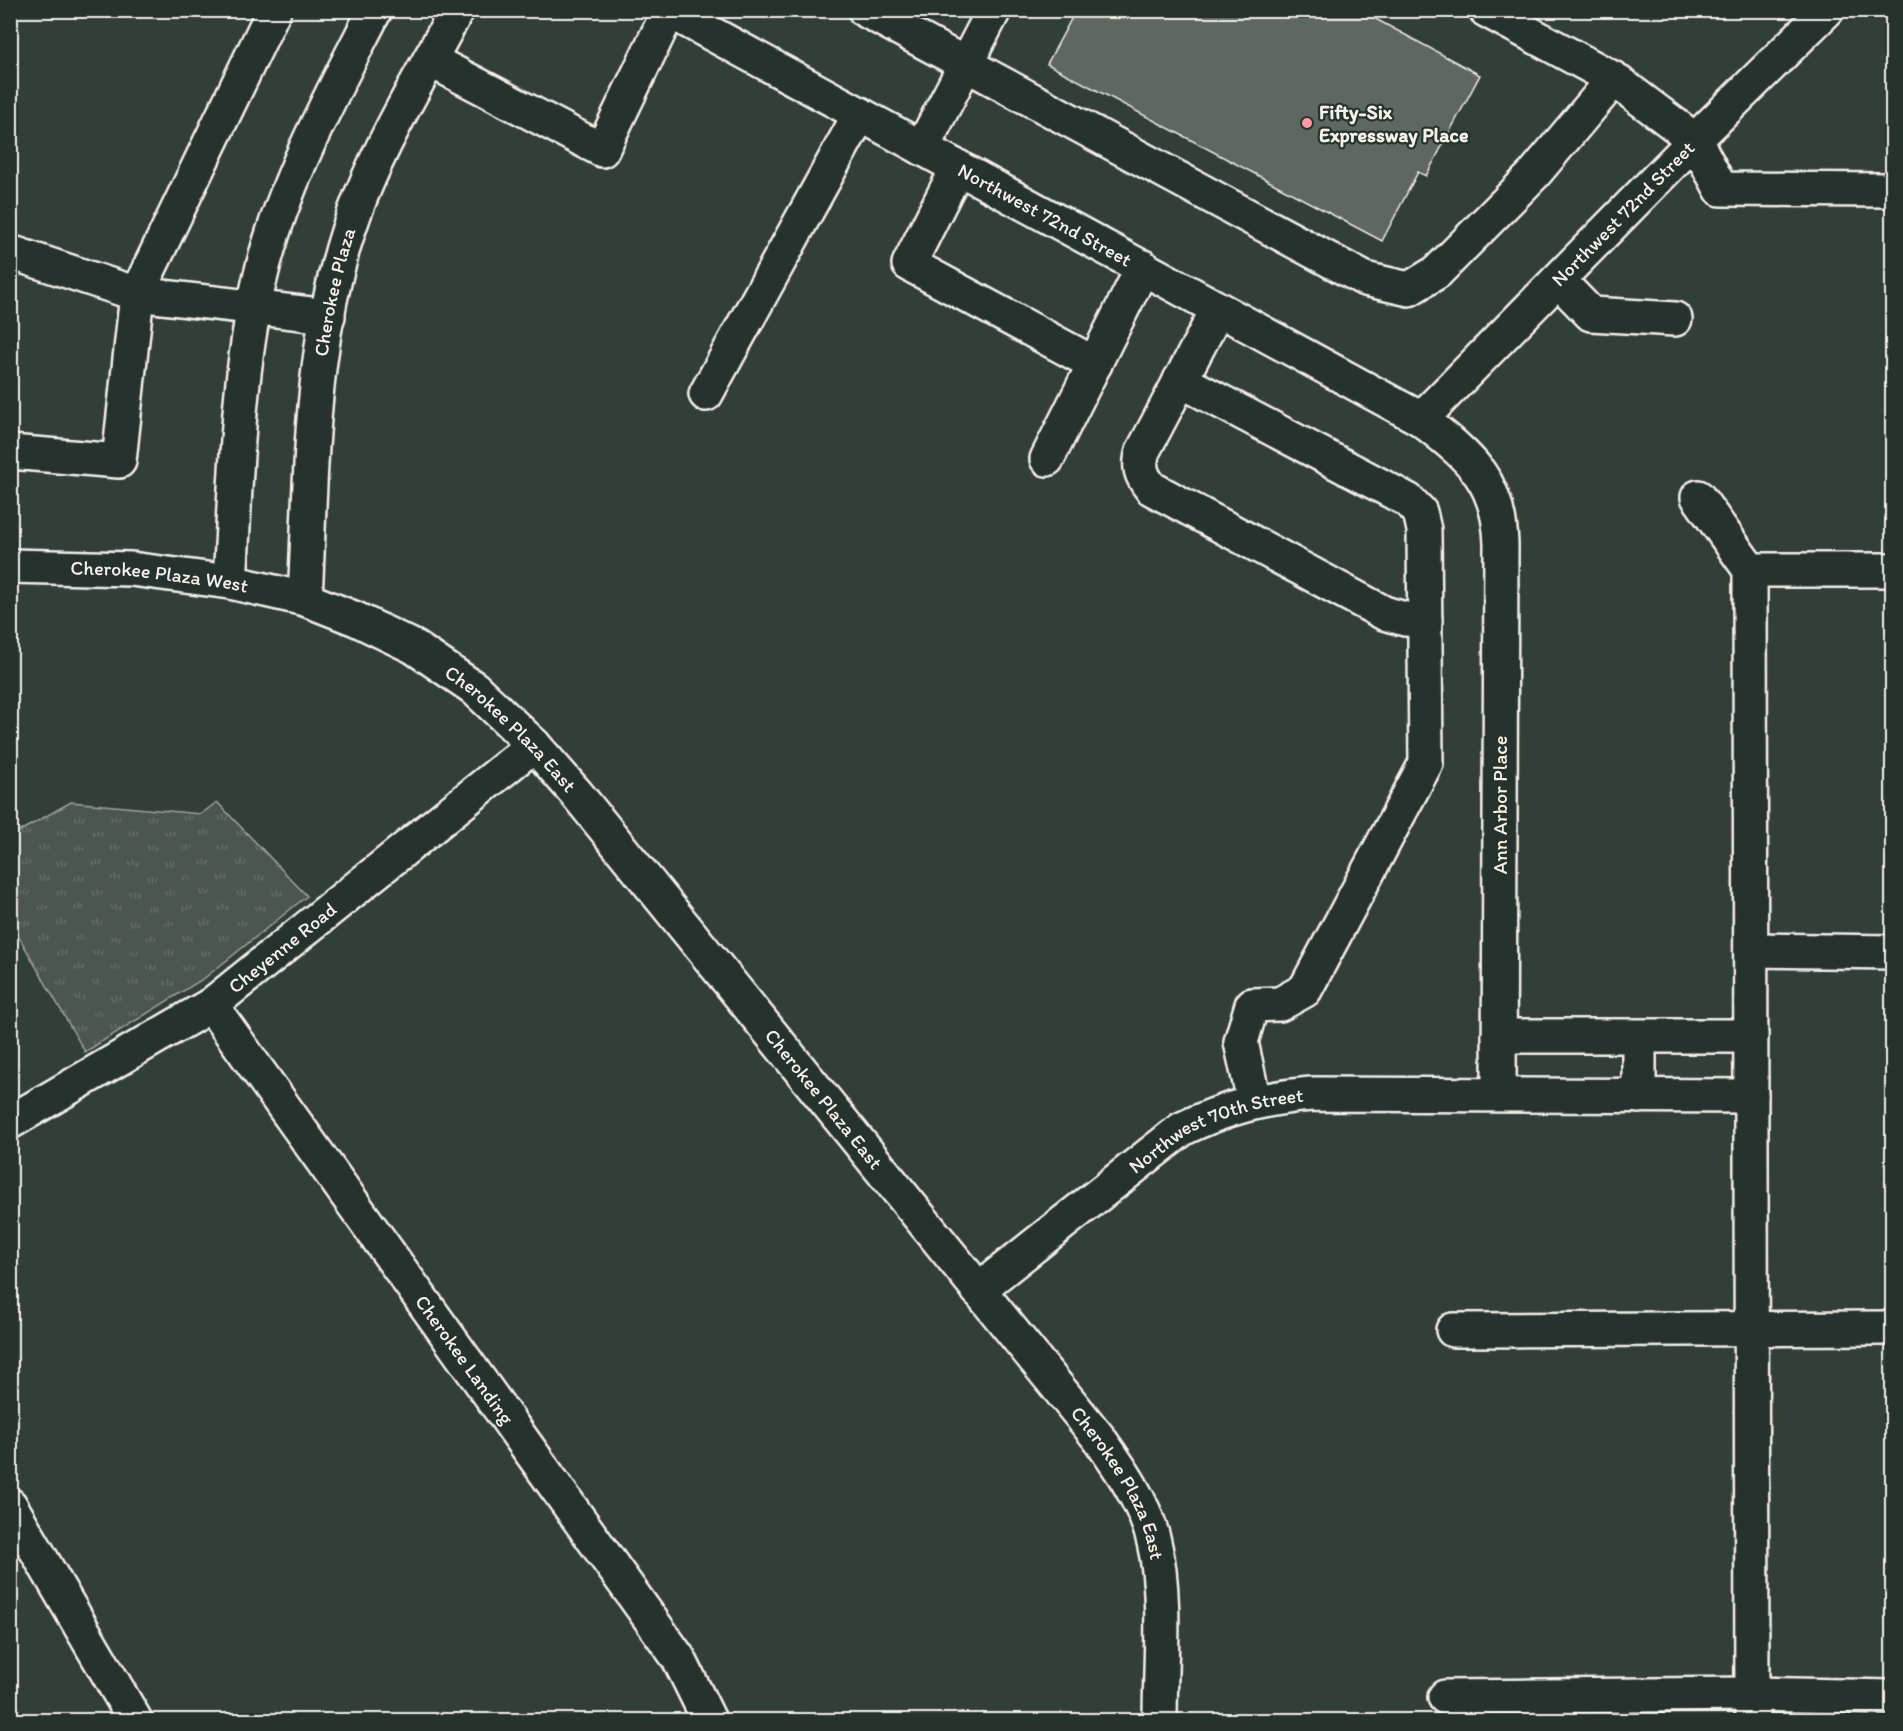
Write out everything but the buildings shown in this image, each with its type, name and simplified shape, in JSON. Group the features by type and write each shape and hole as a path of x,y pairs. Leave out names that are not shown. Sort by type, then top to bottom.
{"street":[{"path":"10,452 119,461 136,294 274,10"},
{"path":"230,582 238,438 259,282 305,147 375,10"},
{"name":"Cherokee Plaza","path":"305,599 317,373 332,292 361,196 457,10"},
{"path":"865,10 1365,279 1409,289 1437,272 1534,174 1614,79"},
{"path":"922,148 994,10"},
{"path":"1486,10 1614,79 1695,140 1721,189 1893,190"},
{"name":"Northwest 72nd Street","path":"1421,419 1695,140 1827,10"},
{"path":"430,60 602,150 668,11"},
{"name":"Northwest 72nd Street","path":"668,11 1421,419 1462,451 1483,479 1500,516"},
{"path":"706,394 860,114"},
{"path":"958,167 909,264 1095,364"},
{"path":"10,252 136,294 328,316"},
{"path":"1047,459 1143,267"},
{"path":"1559,281 1591,314 1675,319"},
{"path":"1218,309 1143,451 1139,463 1142,477 1151,488 1384,613 1405,619 1425,620"},
{"path":"1180,380 1408,500 1420,512 1424,530 1426,763 1305,990 1280,1004 1252,1005 1241,1042 1254,1101"},
{"path":"1698,497 1750,570 1752,1707"},
{"name":"Ann Arbor Place","path":"1499,1094 1500,516"},
{"name":"Cherokee Plaza West","path":"10,566 131,569 230,582 305,599"},
{"path":"1750,570 1893,570"},
{"name":"Cherokee Plaza East","path":"305,599 356,619 414,647 474,688 534,746 584,802 1098,1437 1128,1480 1154,1541 1160,1593 1160,1720"},
{"name":"Cheyenne Road","path":"10,1122 211,1005 534,746"},
{"path":"1750,950 1893,952"},
{"name":"Cherokee Landing","path":"211,1005 679,1659 709,1720"},
{"path":"1499,1036 1750,1036"},
{"path":"1638,1037 1638,1096"},
{"name":"Northwest 70th Street","path":"978,1290 1182,1129 1214,1113 1254,1101 1311,1094 1750,1096"},
{"path":"1453,1330 1893,1328"},
{"path":"10,1505 135,1720"},
{"path":"1445,1697 1752,1707 1893,1697"}],"green space":[{"path":"71,802 201,814 217,802 307,896 206,977 85,1052 11,923 11,836"}],"place":[{"name":"Fifty-Six Expressway Place","path":"1307,123"}]}
